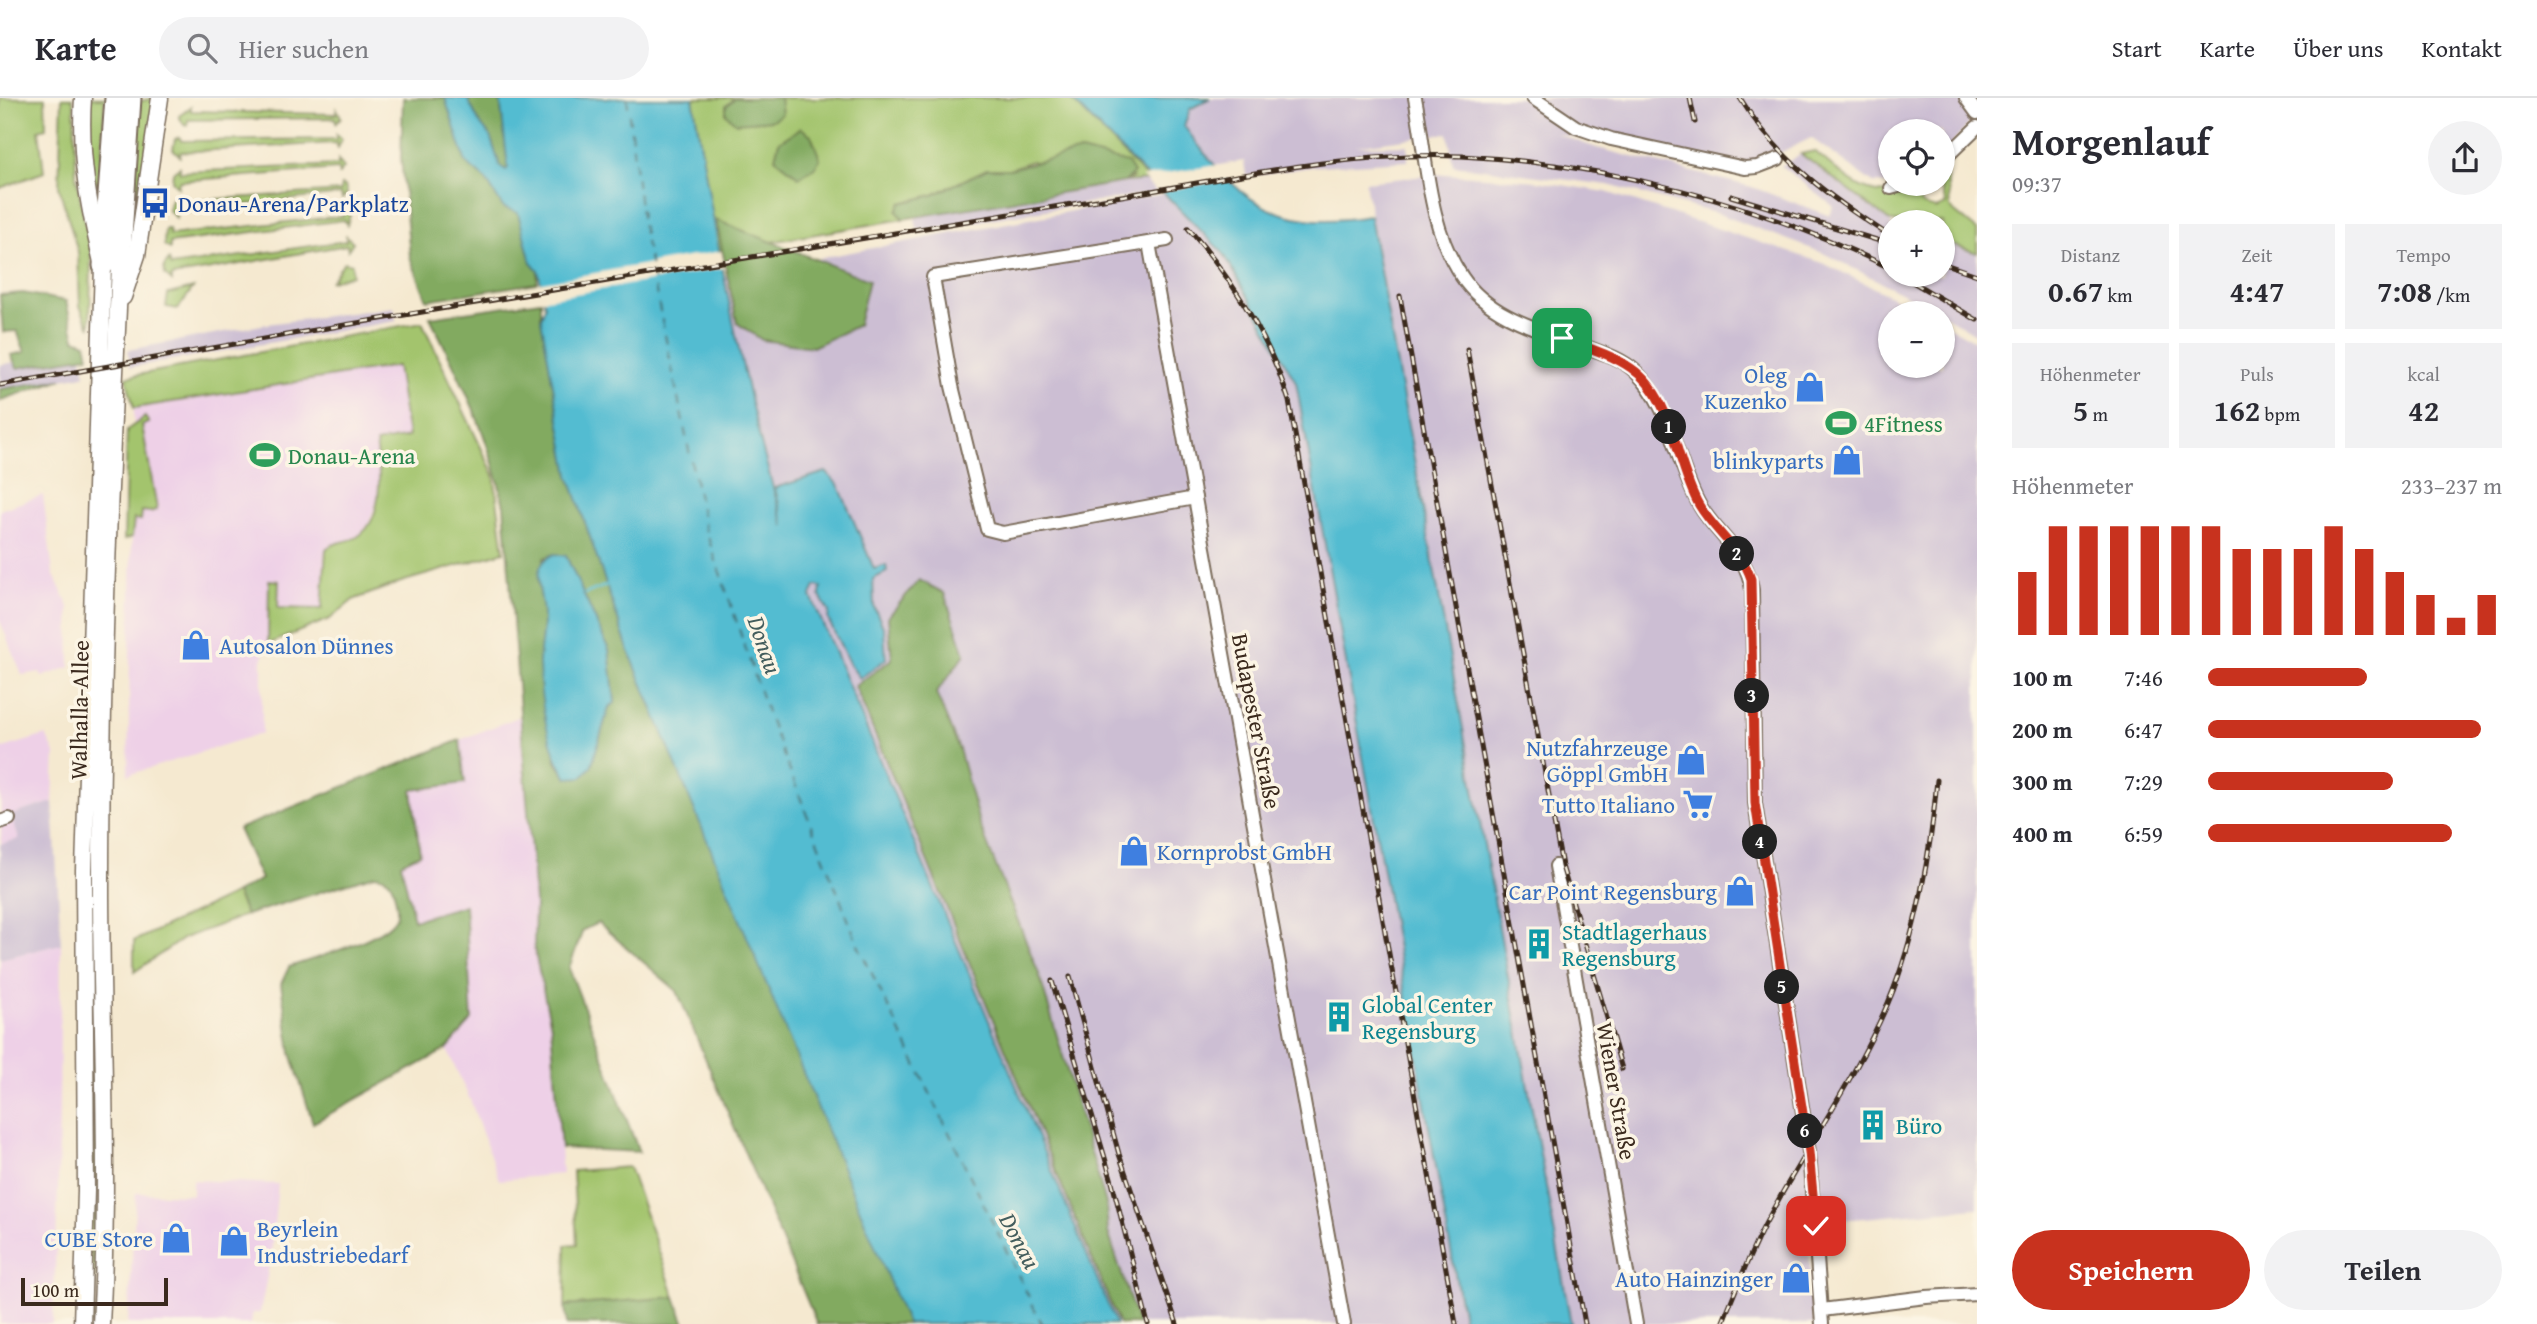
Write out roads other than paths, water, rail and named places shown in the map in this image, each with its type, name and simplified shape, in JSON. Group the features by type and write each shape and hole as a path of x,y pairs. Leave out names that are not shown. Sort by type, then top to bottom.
{"highway":[{"name":"Walhalla-Allee","path":"111,266 122,103"}],"main road":[{"path":"75,98 82,117"},
{"path":"83,98 86,197 111,266"},
{"path":"117,320 137,255 160,98"},
{"name":"Walhalla-Allee","path":"101,1324 106,1192 101,954 102,785 107,555 117,320 111,266"},
{"name":"Walhalla-Allee","path":"82,1324 86,1191 84,870 111,266"}],"street":[{"path":"1415,98 1438,225 1462,278 1494,309 1510,318 1614,358 1634,370 1660,403 1686,476 1702,509 1747,568 1752,590 1754,787 1783,1001 1809,1152 1822,1324"},
{"path":"1532,98 1576,127 1611,139 1745,167 1757,167 1778,159"},
{"path":"1966,98 1977,113"},
{"path":"1955,148 1977,127"},
{"path":"1167,240 933,277 950,372 983,522 994,533 1195,498"},
{"name":"Budapester Straße","path":"1149,243 1344,1324"},
{"name":"Wiener Straße","path":"1556,866 1636,1324"},
{"path":"1822,1310 1926,1297 1977,1294"}],"water":[{"name":"Donau","path":"445,98 467,98 479,122 490,136 500,166 506,170 508,168 500,98 693,98 731,314 755,420 784,526 775,488 826,472 839,486 874,569 886,565 887,572 873,579 874,607 884,629 886,659 860,678 850,665 828,619 829,612 820,596 821,587 815,586 811,596 1116,1324 907,1324 628,649 569,475 541,319 545,306 538,270 531,262 518,213 503,207 486,180 466,163"},
{"path":"1070,98 1210,98 1190,109 1184,126 1223,174 1242,192 1283,214 1308,219 1337,220 1370,216 1571,1324 1464,1324 1296,382 1224,254"},
{"path":"554,554 566,556 609,650 615,703 609,707 591,767 582,777 567,778 560,766 546,723 541,692 539,664 543,616 538,581 541,566"}],"waterway":[{"path":"585,594 607,585"}],"railway":[{"path":"1690,98 1695,122"},
{"path":"1740,98 1771,141 1807,176 1878,228"},
{"path":"0,385 365,321 1245,174 1389,157 1426,155 1517,160 1627,178 1735,206 1788,224 1878,262"},
{"path":"1731,196 1878,240"},
{"path":"1188,228 1220,268 1248,310 1271,354 1289,401 1456,1324"},
{"path":"1955,267 1977,275"},
{"path":"1921,287 1977,320"},
{"path":"1400,296 1585,1324"},
{"path":"1467,349 1562,866 1622,1069"},
{"path":"1722,1324 1764,1226 1860,1060 1898,978 1921,893 1937,780"},
{"path":"1070,977 1119,1154 1177,1324"},
{"path":"1052,981 1111,1178 1148,1324"}],"place":[{"name":"Donau-Arena/Parkplatz","path":"155,203"},
{"name":"Oleg Kuzenko","path":"1810,387"},
{"name":"4Fitness","path":"1841,423"},
{"name":"Donau-Arena","path":"265,455"},
{"name":"blinkyparts","path":"1847,460"},
{"name":"Autosalon Dünnes","path":"196,645"},
{"name":"Nutzfahrzeuge Göppl GmbH","path":"1691,760"},
{"name":"Tutto Italiano","path":"1698,804"},
{"name":"Kornprobst GmbH","path":"1134,851"},
{"name":"Car Point Regensburg","path":"1740,891"},
{"name":"Stadtlagerhaus Regensburg","path":"1539,944"},
{"name":"Global Center Regensburg","path":"1339,1017"},
{"name":"Büro","path":"1873,1125"},
{"name":"CUBE Store","path":"176,1238"},
{"name":"Beyrlein Industriebedarf","path":"234,1241"},
{"name":"Auto Hainzinger","path":"1796,1278"}]}
